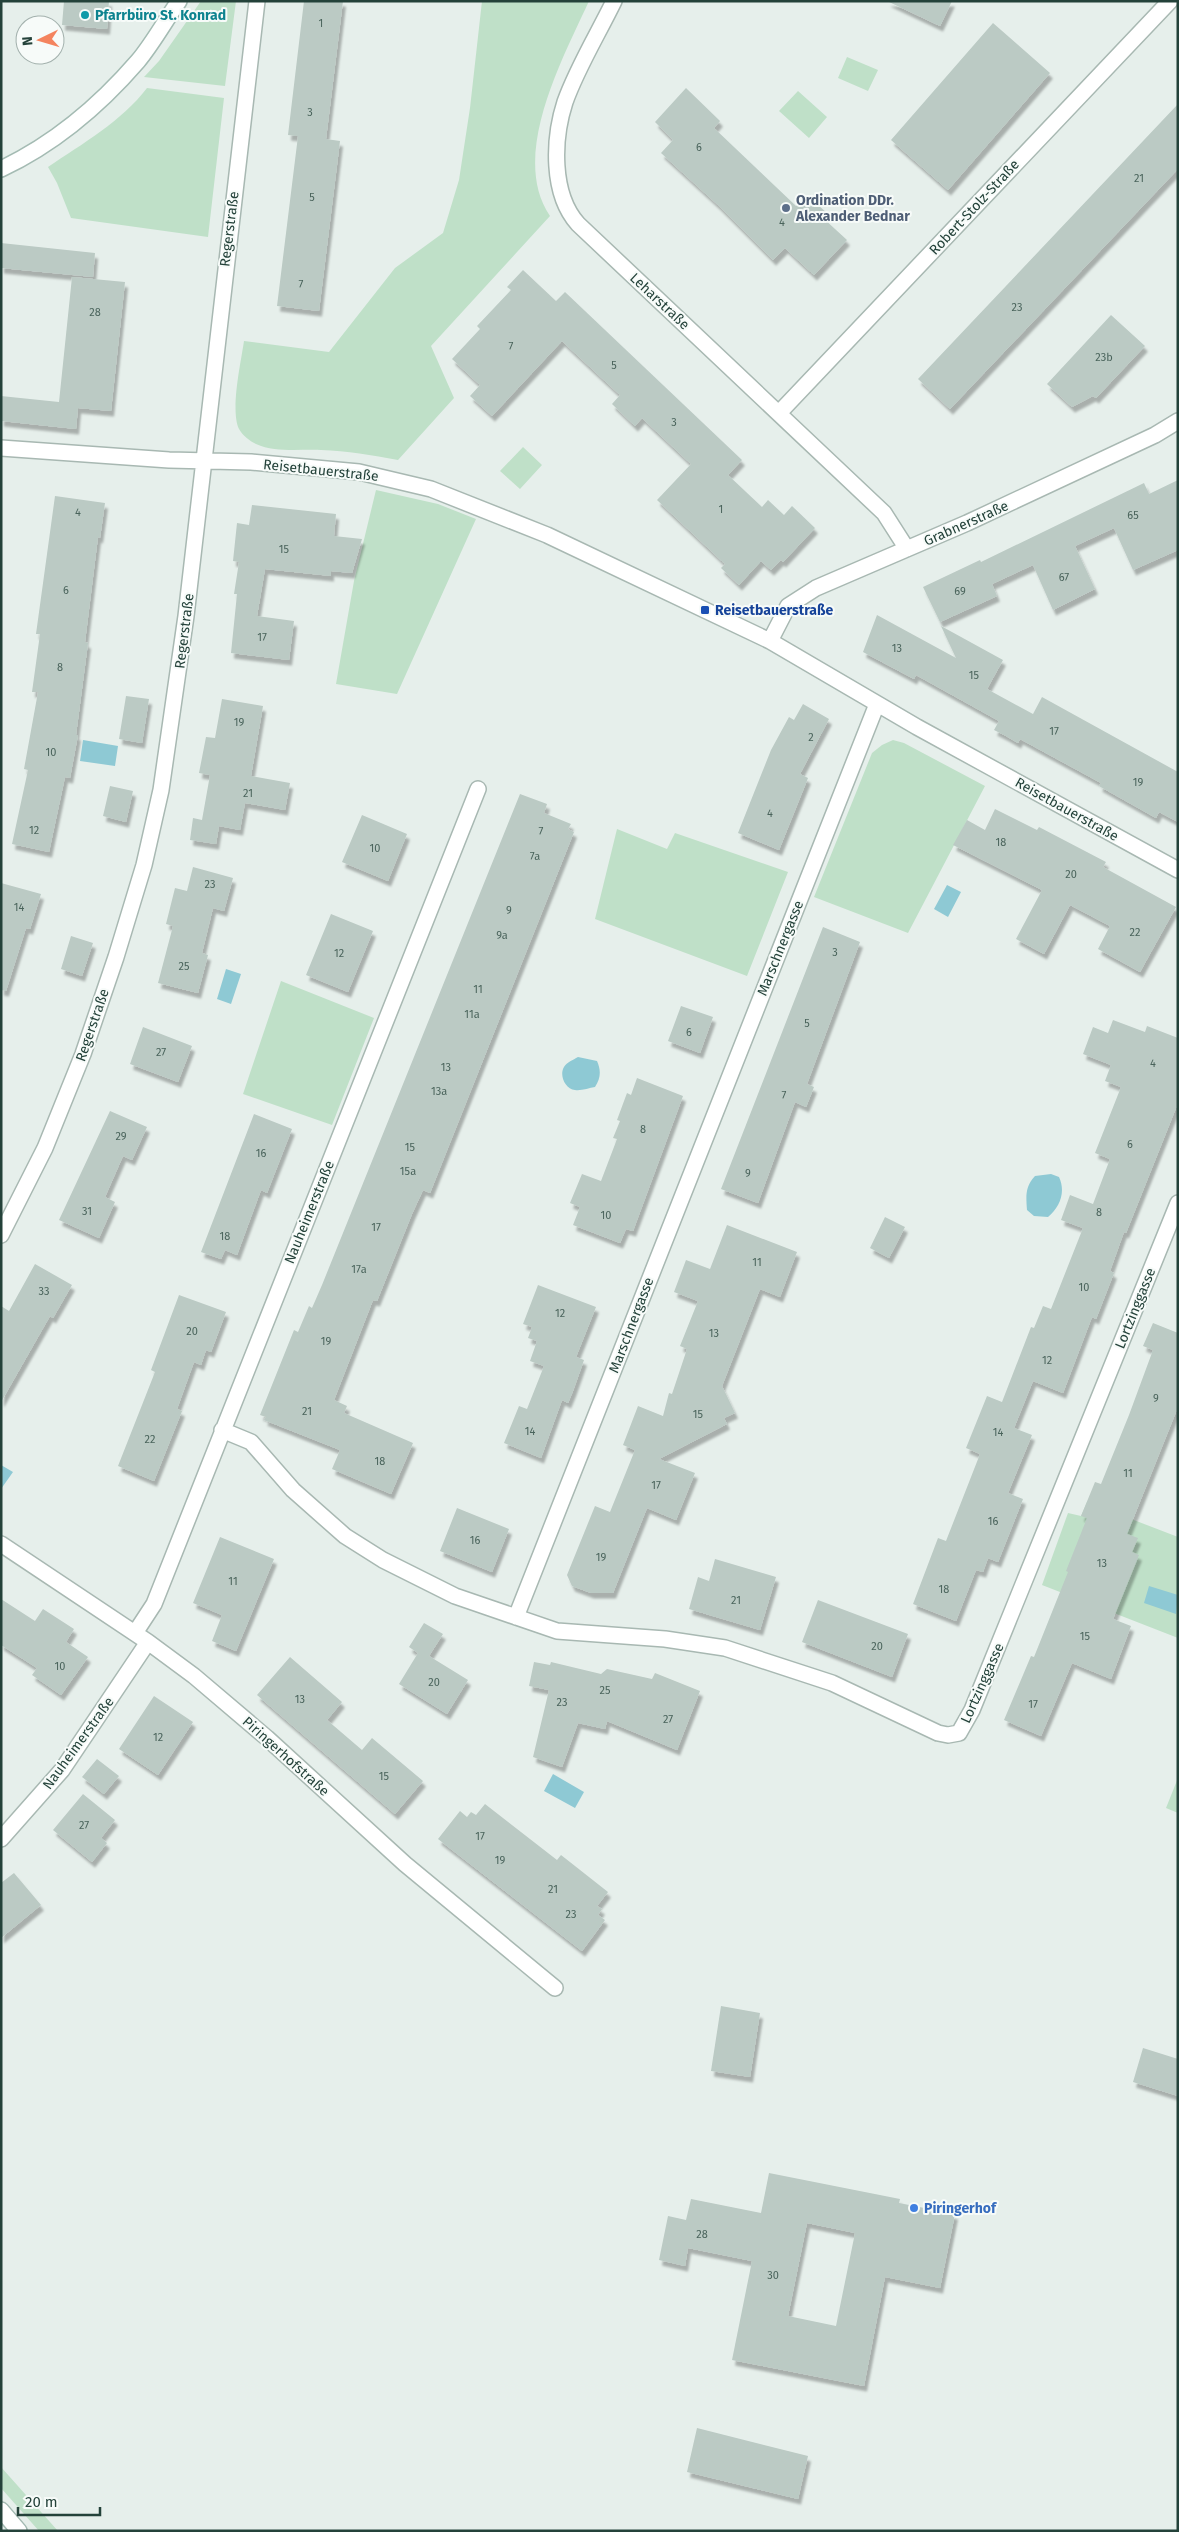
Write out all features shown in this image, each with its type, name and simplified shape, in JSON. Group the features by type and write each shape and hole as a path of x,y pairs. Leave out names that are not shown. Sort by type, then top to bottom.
{"street":[{"path":"1,170 45,145 79,120 139,60 179,1"},
{"name":"Regerstraße","path":"1,1235 45,1148 81,1060 116,957 144,865 161,790 173,717 257,1"},
{"name":"Leharstraße","path":"614,1 572,86 562,118 558,152 558,175 568,209 578,224 884,513 907,549"},
{"name":"Robert-Stolz-Straße","path":"779,413 1170,1"},
{"name":"Grabnerstraße","path":"770,641 788,606 816,588 907,549 1092,464 1178,422"},
{"name":"Reisetbauerstraße","path":"1,448 203,461 251,462 359,472 431,489 547,535 770,641 877,704 1178,870"},
{"name":"Marschnergasse","path":"516,1617 877,704"},
{"name":"Nauheimerstraße","path":"1,1839 62,1770 141,1637 478,789"},
{"name":"Lortzinggasse","path":"516,1617 556,1631 575,1634 665,1638 725,1648 832,1683 938,1733 948,1735 959,1733 972,1710 1178,1203"},
{"path":"222,1430 251,1442 293,1490 322,1517 383,1560 455,1596 516,1617"},
{"name":"Piringerhofstraße","path":"1,1544 141,1637 194,1676 267,1738 405,1864 555,1988"},
{"path":"1,2510 19,2531"}],"green space":[{"path":"201,1 236,1 225,86 144,77 159,61"},
{"path":"482,1 589,1 554,78 544,107 537,137 535,165 539,192 550,216 431,346 454,398 398,460 340,451 280,450 256,444 242,434 237,421 237,386 244,341 329,352 395,268 443,233 459,180 470,108"},
{"path":"847,57 878,70 868,91 838,78"},
{"path":"147,88 224,98 208,237 71,218 57,183 48,167 88,141 114,121"},
{"path":"798,91 827,117 809,138 779,111"},
{"path":"523,447 542,465 520,489 500,471"},
{"path":"376,490 438,504 476,519 397,694 336,684 354,581"},
{"path":"893,740 904,743 985,786 908,933 814,897 872,753 882,745"},
{"path":"617,829 667,849 675,833 788,872 747,976 595,919"},
{"path":"281,981 374,1018 332,1125 243,1094"},
{"path":"1087,1502 1178,1537 1178,1638 1042,1585 1068,1513 1081,1516"},
{"path":"1178,1778 1178,1813 1166,1808"},
{"path":"1,2467 58,2531 39,2531 1,2488"}],"water":[{"path":"83,740 118,746 115,766 80,761"},
{"path":"947,885 961,892 948,917 934,909"},
{"path":"226,969 241,974 231,1004 217,999"},
{"path":"578,1057 597,1061 600,1074 595,1087 575,1090 568,1087 564,1081 562,1074 564,1067 568,1062"},
{"path":"1051,1174 1059,1177 1061,1183 1062,1194 1059,1204 1048,1217 1034,1216 1027,1210 1026,1196 1029,1184 1035,1176"},
{"path":"1,1465 13,1472 1,1489"},
{"path":"1149,1586 1178,1595 1176,1614 1144,1603"},
{"path":"553,1774 584,1792 575,1808 544,1791"}],"building":[{"name":"Pfarrbüro St. Konrad","path":"64,1 109,1 107,29 65,25 65,15 63,15"},
{"path":"304,1 343,1 326,139 340,141 319,311 277,306 298,136 288,135"},
{"path":"887,1 952,1 940,26"},
{"path":"993,23 1050,73 948,190 891,140"},
{"path":"686,88 720,121 714,128 796,206 807,195 828,214 823,218 847,240 814,275 785,248 773,260 718,205 661,153 673,140 655,122"},
{"path":"1178,104 1178,169 950,409 918,379"},
{"path":"1,243 95,253 93,277 1,268"},
{"path":"523,270 556,301 565,292 742,460 728,475 762,507 768,500 784,515 792,506 815,528 783,562 781,560 771,570 761,561 739,585 721,568 725,564 657,500 691,464 642,418 635,426 612,404 620,395 562,341 492,416 470,396 480,385 452,359 480,329 477,326 511,290 507,287"},
{"path":"72,277 125,282 111,411 78,408 76,429 1,421 1,396 59,402"},
{"path":"1111,315 1145,346 1096,398 1093,396 1072,407 1047,384"},
{"path":"1178,480 1178,550 1133,570 1114,528 1075,546 1095,589 1053,610 1033,565 992,584 997,596 940,622 923,587 980,560 981,562 1144,483 1149,494"},
{"path":"55,496 105,503 100,538 98,537 85,642 88,643 76,735 78,735 70,778 65,777 49,852 12,844 28,770 24,769 38,692 32,692 40,634 36,634"},
{"path":"252,505 336,514 334,536 362,539 352,573 331,571 331,576 265,569 257,616 294,621 289,660 231,653 237,594 234,594 239,562 233,561 237,523 249,525"},
{"path":"877,615 956,658 941,626 1003,660 987,689 1033,714 1042,697 1178,772 1178,822 1159,812 1156,818 1099,786 1101,783 1020,739 1018,743 994,730 999,721 916,675 914,679 863,652"},
{"path":"126,696 149,699 142,743 119,739"},
{"path":"222,699 263,706 251,776 290,783 285,810 245,803 240,830 219,826 216,844 190,840 193,818 202,820 210,775 199,773 206,737 215,738"},
{"path":"803,704 829,719 800,774 808,778 779,850 738,833 771,750 789,717 794,720"},
{"path":"110,786 133,791 126,822 103,816"},
{"path":"520,794 547,804 544,813 571,824 568,829 574,832 430,1193 423,1190 377,1301 373,1300 334,1400 347,1406 344,1413 413,1443 391,1494 332,1469 340,1450 264,1420 266,1417 260,1415 294,1330 298,1332 309,1306 312,1308 322,1285"},
{"path":"995,809 1037,830 1039,827 1106,862 1103,867 1176,907 1140,972 1098,949 1110,926 1070,905 1044,954 1016,939 1042,890 953,845 967,820 985,830"},
{"path":"362,815 407,834 388,881 342,862"},
{"path":"193,867 233,878 224,911 213,908 202,953 208,955 198,993 158,983 173,926 166,924 175,888 187,891"},
{"path":"1,883 41,894 30,929 26,928 6,991 1,990"},
{"path":"331,914 373,931 348,992 306,975"},
{"path":"823,927 860,942 807,1084 814,1087 806,1107 795,1102 758,1203 721,1189"},
{"path":"71,936 93,943 82,976 61,969"},
{"path":"681,1006 713,1017 700,1053 668,1041"},
{"path":"1113,1020 1145,1032 1147,1026 1178,1038 1178,1103 1126,1233 1124,1232 1110,1271 1114,1273 1096,1319 1092,1317 1063,1393 1033,1381 1014,1428 1032,1435 1008,1493 1023,1499 998,1562 988,1558 983,1572 976,1570 956,1621 913,1604 938,1538 946,1541 980,1454 966,1448 987,1396 1002,1402 1031,1327 1034,1328 1043,1306 1051,1309 1083,1228 1061,1220 1070,1195 1093,1204 1110,1159 1095,1153 1121,1087 1105,1081 1111,1065 1083,1054 1093,1027 1108,1033"},
{"path":"143,1027 192,1046 178,1082 130,1064"},
{"path":"637,1078 683,1096 633,1231 626,1229 620,1243 573,1225 580,1207 570,1203 582,1174 601,1181 617,1139 613,1138 620,1121 617,1120 627,1093 631,1095"},
{"path":"110,1111 147,1127 132,1160 123,1156 105,1197 115,1202 99,1238 59,1220"},
{"path":"254,1114 292,1129 267,1193 261,1190 237,1255 225,1250 221,1259 201,1252"},
{"path":"885,1217 905,1227 889,1258 870,1248"},
{"path":"727,1225 797,1252 780,1297 760,1289 722,1386 735,1413 724,1418 727,1424 659,1459 695,1473 676,1520 647,1508 613,1593 591,1593 572,1586 567,1575 595,1506 610,1512 635,1450 623,1445 638,1406 663,1416 669,1393 672,1394 687,1349 680,1346 698,1301 674,1292 686,1260 710,1269"},
{"path":"35,1264 72,1285 53,1318 50,1316 1,1402 1,1306 9,1311"},
{"path":"538,1285 596,1307 576,1357 584,1360 573,1391 568,1403 562,1400 541,1458 504,1443 519,1406 527,1409 544,1366 530,1361 537,1341 528,1338 532,1327 523,1324"},
{"path":"179,1295 226,1312 211,1352 206,1350 201,1365 194,1362 177,1409 182,1411 154,1481 118,1466 155,1372 151,1370"},
{"path":"1153,1323 1178,1333 1178,1407 1127,1534 1138,1538 1132,1552 1139,1555 1113,1619 1131,1626 1111,1679 1072,1663 1041,1736 1004,1720 1031,1656 1034,1657 1068,1572 1066,1571 1087,1518 1081,1516 1095,1482 1101,1484 1129,1415 1153,1350 1143,1346"},
{"path":"457,1508 509,1529 492,1572 440,1551"},
{"path":"220,1537 274,1559 236,1651 212,1641 222,1615 193,1603"},
{"path":"715,1559 776,1577 760,1630 689,1609 698,1577 709,1581"},
{"path":"1,1599 35,1621 43,1609 74,1629 66,1642 88,1657 61,1695 32,1675 37,1668 1,1645"},
{"path":"818,1600 908,1634 892,1677 802,1642"},
{"path":"424,1623 443,1634 429,1656 468,1680 447,1714 399,1684 418,1653 409,1647"},
{"path":"290,1657 342,1702 327,1720 362,1750 372,1738 423,1781 395,1814 257,1695"},
{"path":"534,1662 550,1665 551,1662 601,1674 607,1669 652,1679 655,1673 700,1691 677,1750 607,1721 605,1729 578,1723 562,1767 533,1757 549,1690 529,1686"},
{"path":"154,1696 193,1722 158,1775 119,1749"},
{"path":"97,1759 119,1776 104,1794 82,1777"},
{"path":"83,1794 115,1820 101,1838 107,1843 92,1862 53,1830"},
{"path":"485,1804 557,1860 561,1855 608,1892 597,1906 602,1909 598,1915 605,1920 582,1951 438,1839 460,1811 467,1817 471,1812 476,1815"},
{"path":"14,1873 41,1905 1,1938 1,1883"},
{"path":"721,2006 760,2013 750,2077 711,2071"},
{"path":"1143,2048 1178,2059 1178,2096 1133,2082"},
{"path":"769,2173 900,2199 899,2203 955,2214 940,2288 885,2277 864,2386 732,2360 752,2261 688,2248 685,2266 659,2260 668,2216 686,2220 691,2199 761,2213","holes":["807,2223 855,2233 836,2326 788,2316"]},
{"path":"697,2428 808,2456 798,2499 687,2472"}],"place":[{"name":"Pfarrbüro St. Konrad","path":"85,15"},
{"name":"Ordination DDr. Alexander Bednar","path":"786,208"},
{"name":"Reisetbauerstraße","path":"705,610"},
{"name":"Piringerhof","path":"914,2208"}]}
